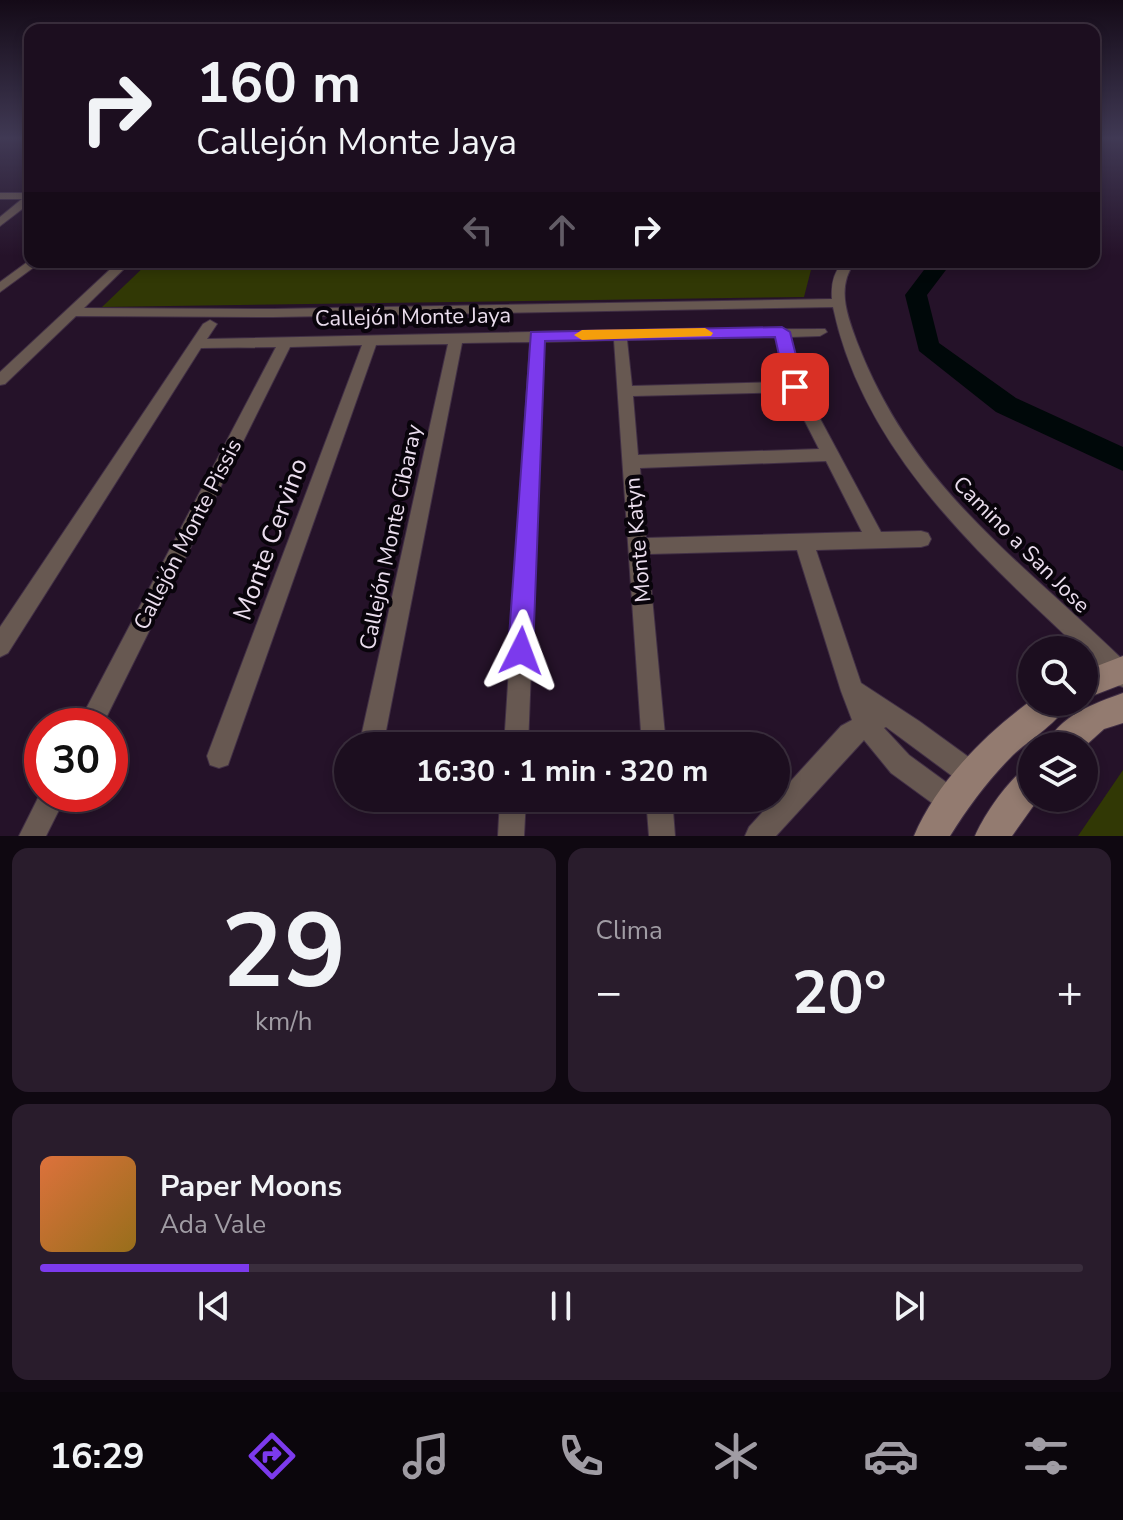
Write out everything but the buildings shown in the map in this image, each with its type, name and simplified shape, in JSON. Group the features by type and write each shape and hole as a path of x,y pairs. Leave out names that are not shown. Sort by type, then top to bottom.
{"street":[{"path":"0,196 24,197"},
{"path":"0,223 24,202"},
{"path":"1,287 27,268"},
{"path":"0,380 119,268"},
{"path":"72,312 274,313 837,303 839,279 845,268"},
{"name":"Camino a San Jose","path":"837,303 855,360 889,429 917,467 959,520 1121,672"},
{"path":"0,646 210,324"},
{"path":"782,332 795,387 876,540"},
{"name":"Callejón Monte Jaya","path":"198,344 820,332"},
{"name":"Monte Katyn","path":"620,334 653,732"},
{"path":"517,732 537,336"},
{"name":"Callejón Monte Cibaray","path":"374,732 456,338"},
{"name":"Monte Cervino","path":"219,756 371,339"},
{"name":"Callejón Monte Pissis","path":"98,708 286,341"},
{"path":"624,391 795,387"},
{"path":"631,462 829,455"},
{"path":"637,546 921,539"},
{"path":"804,542 852,691 876,719 900,764 952,802"},
{"path":"1098,680 1121,672"},
{"path":"1078,732 1095,718 1123,708"},
{"path":"931,836 972,775 1034,716"},
{"path":"876,719 972,775"},
{"path":"758,836 850,735 876,719"},
{"path":"992,836 1018,800"},
{"path":"32,836 45,812"},
{"path":"511,836 512,812"},
{"path":"660,812 662,836"}],"green space":[{"path":"143,268 811,268 804,297 102,307"},
{"path":"1123,770 1123,836 1078,836 1094,812 1098,812 1098,807"}],"waterway":[{"path":"936,268 916,295 928,346 1006,405 1123,460"}],"slow traffic":[{"path":"582,335 705,333"}],"route":[{"path":"521,651 537,336 782,332 795,387"}]}
